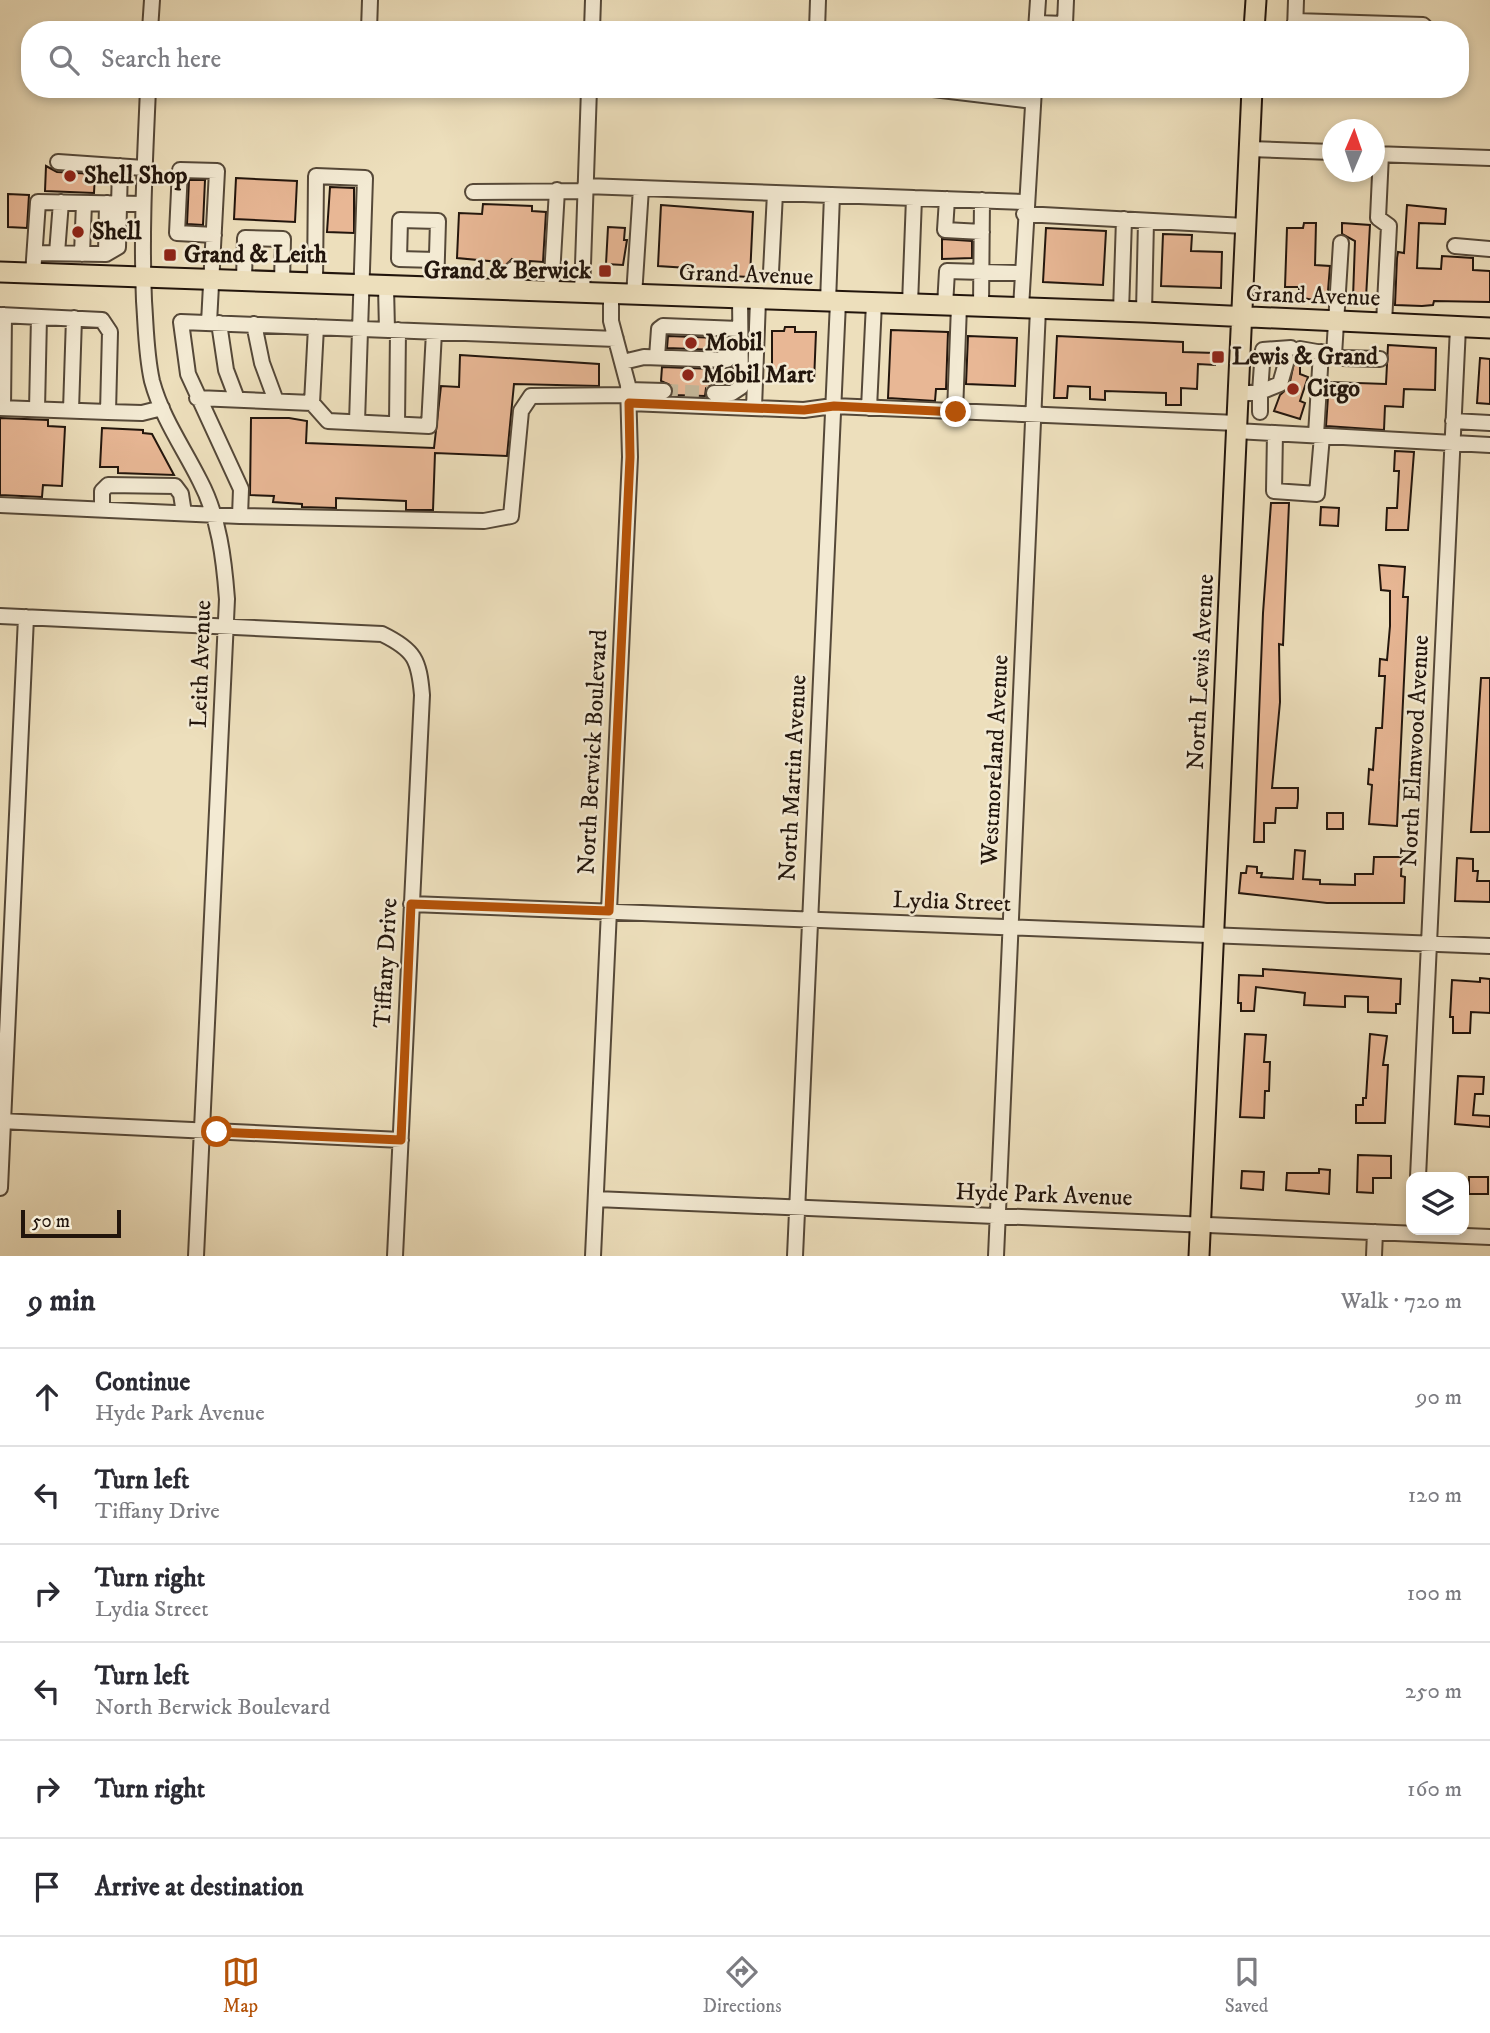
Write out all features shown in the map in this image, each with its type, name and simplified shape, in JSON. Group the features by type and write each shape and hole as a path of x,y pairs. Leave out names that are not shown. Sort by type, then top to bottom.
{"main road":[{"path":"1255,21 1256,0"},
{"name":"North Lewis Avenue","path":"1199,1256 1252,98"},
{"name":"Grand Avenue","path":"0,272 1144,312 1490,328"}],"street":[{"path":"151,21 152,0"},
{"path":"369,21 370,0"},
{"path":"592,21 593,0"},
{"path":"817,21 818,0"},
{"path":"1036,21 1038,0"},
{"path":"1065,21 1066,0"},
{"path":"1295,21 1296,0"},
{"name":"Leith Avenue","path":"148,98 143,278 148,357 162,408 202,483 224,558 226,626 196,1256"},
{"path":"582,294 589,98"},
{"name":"Westmoreland Avenue","path":"996,1256 1033,415 1030,309 1022,273 1034,98"},
{"path":"1249,149 1322,152"},
{"path":"1385,154 1490,158"},
{"path":"58,162 144,168"},
{"path":"35,253 106,254 118,247 113,203 120,166"},
{"path":"214,235 177,233 180,170 217,171 214,235 210,280 214,323 226,370 237,399"},
{"path":"315,284 316,176 365,178 357,422"},
{"path":"1378,182 1378,218 1388,226 1384,323"},
{"path":"474,192 529,194 585,188 641,188 982,200 1025,208 1125,219 1245,226"},
{"path":"634,296 641,188"},
{"path":"551,293 557,190"},
{"path":"771,272 775,192"},
{"name":"North Martin Avenue","path":"795,1256 834,406 832,195"},
{"path":"910,304 914,198"},
{"path":"947,199 946,230 982,232"},
{"path":"981,307 982,200"},
{"path":"33,274 38,202 143,204"},
{"path":"57,253 61,202"},
{"path":"82,254 84,203"},
{"path":"1121,312 1125,219"},
{"path":"1144,312 1146,221"},
{"path":"244,281 245,238 283,239 282,283"},
{"path":"1238,394 1260,392 1280,384 1286,363 1338,321 1341,243"},
{"path":"1455,246 1490,249"},
{"path":"436,260 436,289"},
{"path":"513,269 513,292"},
{"path":"956,412 952,306 947,271 1022,273"},
{"path":"386,287 392,330 397,424"},
{"name":"North Berwick Boulevard","path":"593,1256 630,457 629,396 623,362 611,321 611,295"},
{"path":"714,393 732,393 741,387 743,362 738,345 739,329 749,299"},
{"path":"749,299 754,408"},
{"path":"869,408 874,303"},
{"path":"108,412 110,332 102,320 2,315 2,408 71,410 108,412 142,413 162,408"},
{"path":"37,409 39,317"},
{"path":"71,410 74,318"},
{"path":"240,516 241,489 233,466 197,398 182,347 181,322 616,339"},
{"path":"254,324 261,363 276,401"},
{"path":"657,357 659,329 663,326 739,329"},
{"path":"316,327 312,403 328,421 429,426 434,332"},
{"name":"North Elmwood Avenue","path":"1418,1172 1458,327"},
{"path":"623,362 657,357 727,360 738,345"},
{"path":"1259,412 1263,350 1380,359"},
{"path":"1275,433 1274,491 1317,494 1319,435 1302,352"},
{"path":"629,396 664,391"},
{"path":"0,505 240,516 484,521 511,516 521,411 531,397 629,396 754,408 804,410 834,406 1033,415 1236,427 1275,433 1490,445"},
{"path":"197,398 312,403"},
{"path":"1453,421 1490,422"},
{"path":"102,510 102,491 108,485 149,485 175,486 181,494 184,513"},
{"path":"0,616 226,626"},
{"path":"0,1188 26,617"},
{"name":"Tiffany Drive","path":"226,626 383,634 399,642 414,656 420,673 422,695 395,1256"},
{"name":"Lydia Street","path":"411,904 1490,946"},
{"path":"2,1121 401,1140"},
{"name":"Hyde Park Avenue","path":"596,1199 1406,1232"},
{"path":"1374,1256 1375,1232"},
{"name":"Hyde Park Avenue","path":"1460,1235 1490,1237"}],"building":[{"name":"Shell Shop","path":"46,166 57,172 95,174 94,193 45,191"},
{"path":"236,178 297,181 295,222 234,219"},
{"path":"189,180 205,180 203,225 187,224"},
{"path":"330,187 354,188 354,233 327,232"},
{"path":"8,194 29,195 27,228 8,227"},
{"path":"483,204 532,206 532,211 546,212 543,262 530,261 529,268 522,267 518,261 512,259 504,267 498,266 499,262 457,258 459,213 482,214"},
{"path":"661,205 753,212 750,277 688,274 688,268 658,266"},
{"path":"1407,205 1446,209 1445,224 1419,223 1417,268 1441,269 1442,256 1473,258 1473,270 1490,271 1490,302 1434,301 1433,305 1395,305 1397,258 1398,252 1404,253"},
{"path":"1304,223 1316,223 1315,265 1330,266 1327,303 1299,297 1299,287 1285,287 1287,228 1303,228"},
{"path":"1342,223 1370,225 1366,298 1353,298 1355,241 1342,234"},
{"path":"608,227 625,228 624,240 627,240 623,265 606,264"},
{"path":"1046,228 1106,231 1103,285 1043,282"},
{"path":"1163,234 1192,235 1191,251 1222,252 1221,288 1161,286"},
{"path":"942,239 972,241 972,258 942,259"},
{"path":"785,327 795,327 795,332 816,332 814,382 772,378 772,331 784,331"},
{"path":"891,330 948,332 946,389 936,389 935,401 888,398"},
{"path":"668,336 718,338 717,350 667,348"},
{"path":"968,336 1017,338 1015,386 966,384"},
{"path":"1057,336 1183,342 1183,352 1215,353 1215,365 1198,364 1197,389 1181,388 1181,405 1166,405 1166,393 1105,391 1105,400 1090,399 1090,387 1068,386 1067,398 1054,398"},
{"path":"1388,345 1436,348 1435,390 1404,389 1403,407 1385,406 1384,430 1326,426 1329,382 1386,384"},
{"path":"460,355 599,364 599,386 514,384 507,456 435,453 433,510 406,510 406,501 336,498 336,508 302,507 302,504 273,502 274,496 250,495 251,418 307,421 306,443 434,448 441,386 459,387"},
{"name":"Citgo","path":"1295,357 1300,359 1300,374 1308,377 1300,401 1305,403 1300,419 1274,411 1280,395 1289,387"},
{"path":"1480,358 1490,359 1490,404 1477,403"},
{"name":"Mobil Mart","path":"662,367 714,369 713,384 706,388 705,396 673,395 672,386 661,381"},
{"path":"0,418 48,420 48,426 65,427 62,486 43,485 42,497 0,495"},
{"path":"102,428 143,430 143,433 152,434 174,475 118,473 118,467 100,467"},
{"path":"1395,451 1414,452 1408,530 1386,530 1387,508 1397,508 1399,471 1394,471"},
{"path":"1271,503 1289,503 1283,645 1279,644 1280,702 1272,788 1298,788 1298,799 1297,808 1276,808 1275,823 1264,823 1264,842 1254,842 1263,613"},
{"path":"1321,507 1339,508 1338,526 1320,525"},
{"path":"1379,565 1405,567 1403,597 1408,597 1397,826 1369,824 1372,785 1368,784 1369,769 1373,770 1376,728 1382,728 1385,676 1379,676 1380,659 1387,660 1390,626 1390,591 1381,590"},
{"path":"1481,678 1490,678 1490,832 1471,832"},
{"path":"1327,813 1343,813 1343,829 1327,829"},
{"path":"1295,850 1305,851 1303,879 1320,880 1320,884 1355,885 1355,874 1373,874 1374,857 1402,857 1401,876 1405,877 1404,903 1327,903 1239,893 1241,873 1246,873 1247,866 1257,867 1257,873 1262,873 1261,877 1293,879"},
{"path":"1457,858 1473,859 1473,871 1478,871 1477,881 1490,881 1490,902 1455,901"},
{"path":"1263,969 1401,979 1400,1004 1396,1004 1396,1013 1368,1012 1368,997 1345,996 1345,1007 1304,1005 1305,993 1256,987 1254,1011 1241,1011 1241,1003 1238,1003 1239,975 1263,976"},
{"path":"1480,978 1490,979 1490,1013 1471,1012 1470,1033 1453,1033 1453,1017 1450,1017 1452,980 1480,982"},
{"path":"1245,1034 1266,1035 1264,1062 1270,1062 1264,1118 1240,1117"},
{"path":"1370,1034 1387,1036 1383,1065 1388,1065 1385,1123 1356,1123 1356,1105 1363,1105 1363,1098 1366,1098"},
{"path":"1458,1076 1484,1077 1483,1094 1475,1094 1473,1115 1490,1116 1490,1127 1455,1124"},
{"path":"1358,1155 1391,1156 1391,1178 1373,1178 1373,1193 1357,1192"},
{"path":"1319,1169 1330,1170 1329,1194 1286,1190 1287,1173 1319,1173"},
{"path":"1242,1171 1264,1172 1263,1190 1241,1188"},
{"path":"1469,1177 1488,1177 1488,1194 1469,1194"}],"tunnel":[{"path":"664,391 714,393"}],"place":[{"name":"Shell Shop","path":"70,176"},
{"name":"Shell","path":"78,232"},
{"name":"Grand & Leith","path":"170,255"},
{"name":"Grand & Berwick","path":"605,271"},
{"name":"Mobil","path":"691,343"},
{"name":"Lewis & Grand","path":"1218,357"},
{"name":"Mobil Mart","path":"688,375"},
{"name":"Citgo","path":"1293,389"}],"route":[{"path":"217,1132 401,1140 411,904 609,911 630,457 629,403 804,410 834,406 956,412"}]}
